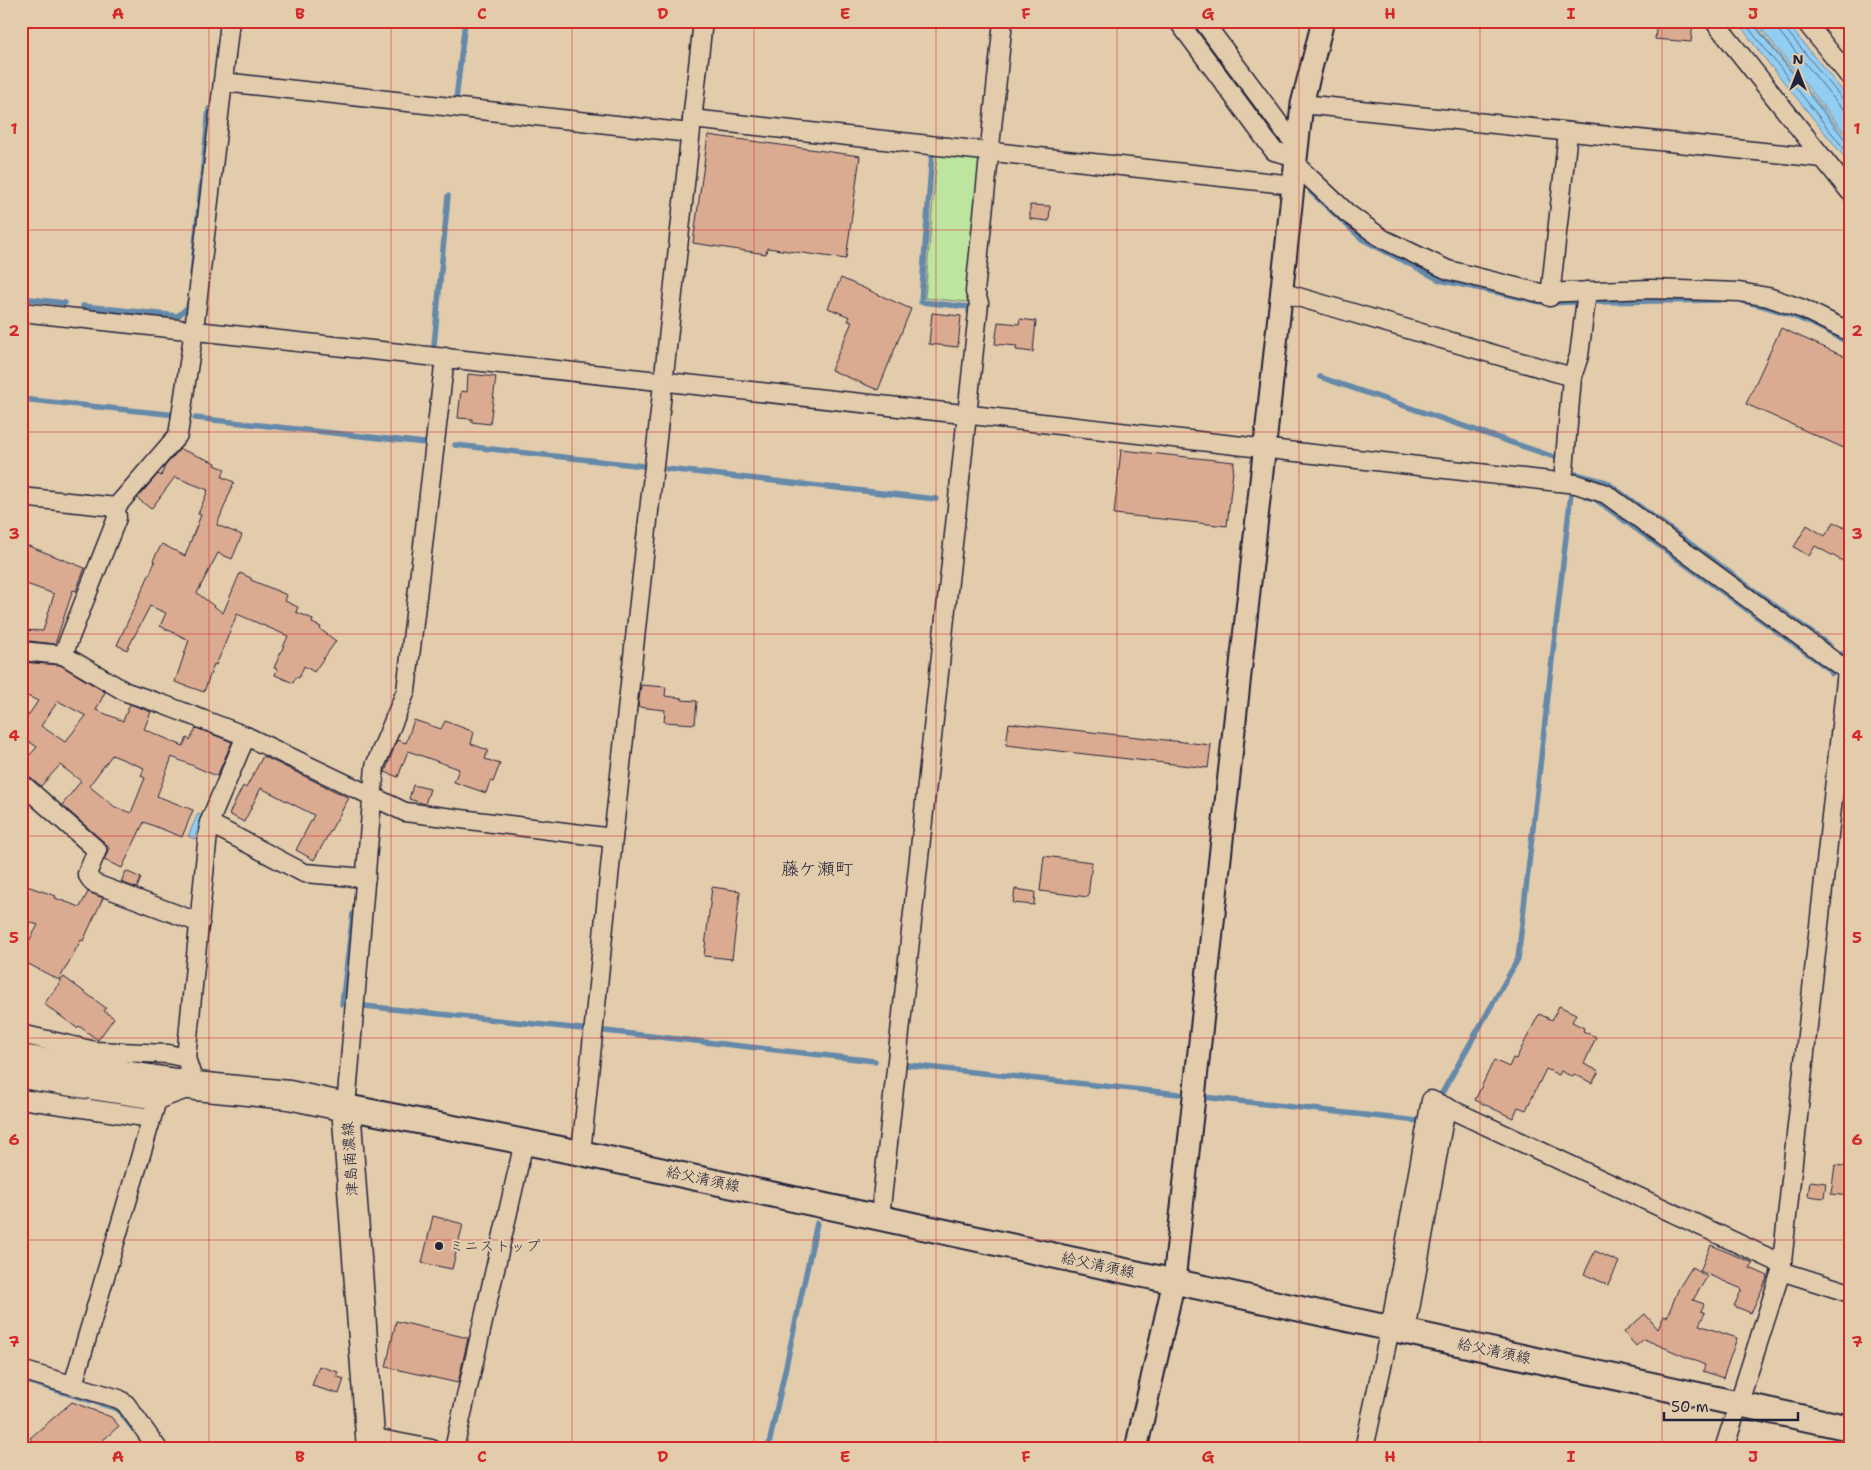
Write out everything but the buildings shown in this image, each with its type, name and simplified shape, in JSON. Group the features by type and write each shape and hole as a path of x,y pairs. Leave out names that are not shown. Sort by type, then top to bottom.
{"main road":[{"name":"津島南濃線","path":"21,1059 195,1086 289,1095 346,1107 370,1443"},
{"name":"給父清須線","path":"346,1107 581,1153 1850,1428"}],"street":[{"path":"62,655 117,518 116,507 178,435 194,330 230,21"},
{"path":"581,1153 613,838 703,21"},
{"path":"880,1217 968,415 979,303 975,292 1004,21"},
{"path":"1178,21 1274,151 1296,163 1347,213 1382,239 1448,270 1551,295 1587,291 1651,289 1739,292 1768,297 1803,309 1850,332"},
{"path":"1203,21 1286,133 1296,163"},
{"path":"1136,1449 1174,1281 1302,104 1323,21"},
{"path":"1714,21 1850,192"},
{"path":"1804,21 1850,77"},
{"path":"223,82 990,152 1296,163"},
{"path":"1302,104 1822,158"},
{"path":"1551,295 1568,132"},
{"path":"1563,482 1572,377 1579,356 1587,291"},
{"path":"1281,292 1572,377"},
{"path":"21,312 1563,482 1576,484 1606,494 1848,672 1781,1268 1724,1449"},
{"path":"346,1107 375,766 406,691 445,358"},
{"path":"21,497 116,507"},
{"path":"21,651 62,655 126,692 246,736 372,798 405,812 613,838"},
{"path":"21,1080 157,1100 195,1086 186,1058 209,823 246,736"},
{"path":"21,784 97,850 87,874 92,883 200,923"},
{"path":"209,823 304,873 366,878"},
{"path":"21,1034 94,1051 168,1054 186,1058"},
{"path":"21,1099 151,1118"},
{"path":"73,1385 157,1100"},
{"path":"1364,1449 1398,1330 1431,1100 1781,1268 1850,1293"},
{"path":"454,1449 524,1142"},
{"path":"21,1370 119,1399 126,1404 158,1449"},
{"path":"370,1443 432,1449"}],"green space":[{"path":"937,152 977,156 983,161 969,302 925,298"}],"water":[{"path":"1737,21 1752,21 1850,142 1850,164 1762,55"},
{"path":"1755,21 1785,21 1850,100 1850,139"},
{"path":"198,814 204,817 194,839 188,836"}],"waterway":[{"path":"456,100 465,21"},
{"path":"192,274 209,109"},
{"path":"927,152 932,153 921,302 970,307 969,312"},
{"path":"1311,192 1362,239 1440,280 1546,303 1576,302"},
{"path":"434,345 448,196"},
{"path":"21,298 65,303"},
{"path":"1596,302 1719,300"},
{"path":"83,306 178,316 188,307 189,301"},
{"path":"1743,301 1771,308 1798,318 1850,344"},
{"path":"1320,377 1554,457"},
{"path":"21,399 177,415"},
{"path":"195,418 425,443"},
{"path":"455,445 644,466"},
{"path":"667,469 936,499"},
{"path":"1576,474 1606,482 1830,646"},
{"path":"1442,1093 1518,959 1571,493"},
{"path":"1586,497 1595,499 1829,669 1831,674"},
{"path":"1841,654 1850,661"},
{"path":"342,1004 353,914"},
{"path":"364,1006 582,1029"},
{"path":"605,1031 875,1061"},
{"path":"907,1065 1179,1094"},
{"path":"1203,1097 1418,1121"},
{"path":"768,1449 817,1223"},
{"path":"21,1379 118,1409 134,1430"}],"place":[{"name":"ミニストップ","path":"439,1246"}],"district":[{"name":"藤ケ瀬町","path":"817,869"}]}
